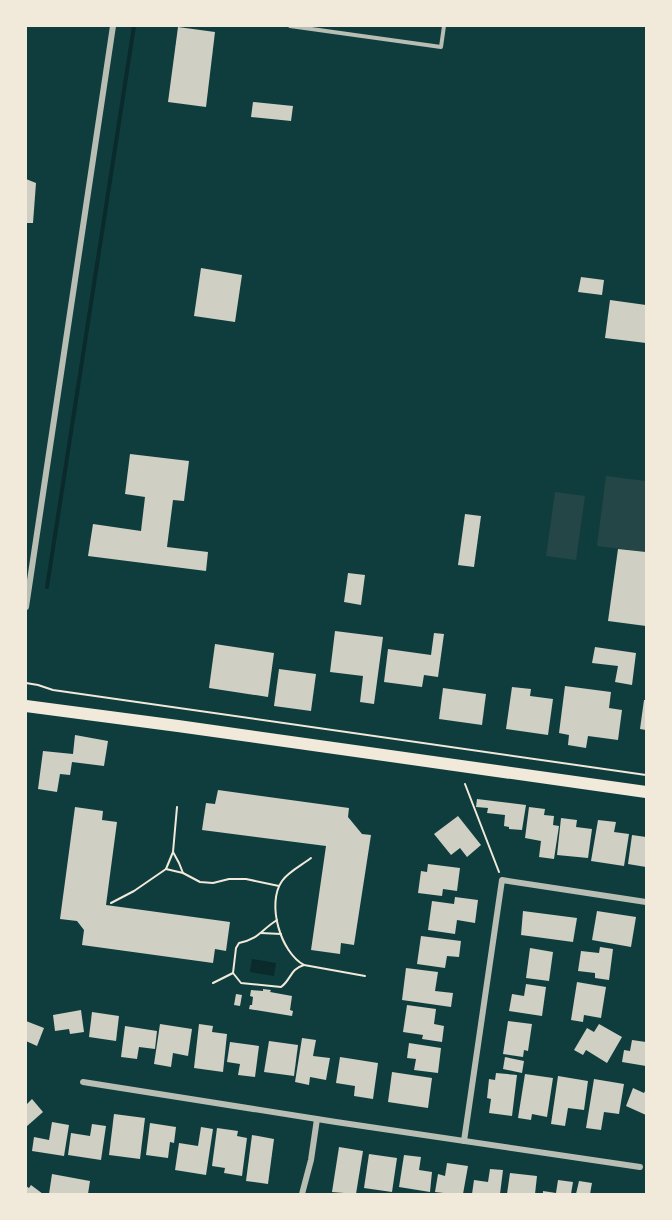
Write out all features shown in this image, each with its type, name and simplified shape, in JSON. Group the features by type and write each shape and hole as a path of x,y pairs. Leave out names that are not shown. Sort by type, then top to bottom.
{"main road":[{"path":"26,706 646,792"}],"street":[{"path":"26,607 113,26"},
{"path":"464,1141 502,880 646,902"},
{"path":"83,1082 640,1167"},
{"path":"302,1194 311,1160 317,1119"}],"lane":[{"path":"290,26 441,47 444,26"},
{"path":"331,31 332,26"}],"path":[{"path":"26,683 53,690 646,775"},
{"path":"465,784 502,880"},
{"path":"111,903 134,891 166,869 173,852 177,807"},
{"path":"173,852 183,873"},
{"path":"311,858 285,876 279,886 276,896 277,920 281,934 298,962 365,976"},
{"path":"166,869 183,873 200,882 213,883 229,879 246,879 279,886"},
{"path":"232,973 239,943 251,941 277,920"},
{"path":"261,933 281,934"},
{"path":"232,973 241,983 281,987 291,973 304,965"},
{"path":"213,983 232,973"}],"shaded area":[{"path":"606,476 646,481 646,552 597,546"},
{"path":"555,492 585,496 576,560 546,556"},
{"path":"252,959 276,963 274,976 250,972"}],"building":[{"path":"178,27 215,32 206,107 168,102"},
{"path":"253,102 293,106 291,121 251,117"},
{"path":"26,179 36,183 33,223 26,223"},
{"path":"201,268 242,275 235,322 194,316"},
{"path":"581,277 604,280 602,295 578,292"},
{"path":"610,300 646,305 646,343 605,338"},
{"path":"130,454 189,461 184,501 173,500 167,547 208,552 206,571 88,556 93,524 141,531 145,497 125,494"},
{"path":"465,514 481,516 474,567 458,565"},
{"path":"618,549 646,552 646,626 608,621"},
{"path":"348,573 365,575 361,605 344,602"},
{"path":"335,631 383,637 374,704 360,702 363,676 330,672"},
{"path":"434,633 444,634 438,677 424,675 422,687 384,682 388,649 431,655"},
{"path":"215,644 274,653 268,697 209,688"},
{"path":"595,647 636,653 632,685 615,682 618,666 592,663"},
{"path":"279,669 316,674 311,711 274,706"},
{"path":"565,686 611,692 609,708 622,710 618,740 588,736 586,748 568,745 569,735 559,733"},
{"path":"512,687 531,689 530,696 553,699 548,735 506,729"},
{"path":"443,688 486,694 482,725 439,719"},
{"path":"644,700 646,700 646,730 640,729"},
{"path":"75,735 108,741 104,766 72,762 70,775 60,774 57,792 38,789 43,751 73,754"},
{"path":"218,790 349,808 348,817 362,834 371,835 354,945 341,943 340,954 311,950 326,846 202,830 206,803 215,804"},
{"path":"477,799 526,805 522,830 509,829 504,826 505,815 487,813 488,808 476,807"},
{"path":"75,807 103,811 102,820 117,822 106,905 230,922 226,951 215,949 213,963 82,945 84,930 77,921 60,919"},
{"path":"529,807 545,809 544,815 554,816 553,825 559,826 554,859 539,857 541,841 525,838"},
{"path":"458,816 481,845 467,857 460,848 451,855 434,834"},
{"path":"561,818 577,820 576,827 592,829 588,858 557,855"},
{"path":"598,820 616,822 614,832 629,834 624,866 591,861"},
{"path":"632,835 646,837 646,867 628,864"},
{"path":"428,864 460,868 457,891 443,889 442,896 418,893 421,871 427,872"},
{"path":"455,897 478,900 475,923 457,920 455,934 428,930 432,901 454,904"},
{"path":"523,911 577,918 573,942 521,935"},
{"path":"597,911 636,917 631,947 592,940"},
{"path":"421,936 461,941 459,957 447,956 445,968 417,964"},
{"path":"600,947 613,949 609,980 595,978 595,973 578,971 581,951 599,953"},
{"path":"530,948 553,952 549,981 526,978"},
{"path":"406,968 438,972 435,991 453,993 451,1007 402,1000"},
{"path":"577,982 606,987 601,1018 584,1015 583,1022 571,1020"},
{"path":"526,984 546,987 542,1016 509,1011 512,994 524,996"},
{"path":"263,989 292,996 290,1010 293,1011 292,1016 249,1009 253,997 250,996 251,990 263,991"},
{"path":"236,994 242,995 240,1006 234,1005"},
{"path":"407,1005 436,1009 434,1024 444,1026 442,1042 422,1039 423,1035 403,1032"},
{"path":"81,1010 84,1032 70,1034 69,1029 55,1031 53,1015"},
{"path":"92,1012 119,1016 116,1041 89,1037"},
{"path":"26,1021 44,1028 37,1046 26,1041"},
{"path":"508,1021 532,1024 528,1051 524,1050 523,1057 503,1054"},
{"path":"160,1024 192,1029 188,1056 173,1053 171,1067 154,1064"},
{"path":"199,1024 213,1026 212,1032 227,1034 223,1072 194,1068"},
{"path":"599,1024 622,1037 607,1063 586,1050 583,1055 574,1050 587,1028 594,1032"},
{"path":"125,1026 157,1031 155,1049 139,1047 137,1059 121,1057"},
{"path":"302,1038 316,1040 313,1056 330,1058 326,1080 310,1077 309,1085 295,1082"},
{"path":"632,1040 646,1042 646,1066 622,1062 624,1050 630,1051"},
{"path":"269,1041 298,1045 294,1076 264,1072"},
{"path":"230,1042 259,1046 255,1077 238,1075 240,1064 227,1062"},
{"path":"409,1043 441,1048 438,1073 414,1070 416,1059 407,1058"},
{"path":"340,1057 378,1063 373,1099 354,1096 355,1086 336,1083"},
{"path":"505,1057 524,1061 522,1073 503,1069"},
{"path":"392,1072 432,1078 428,1108 388,1102"},
{"path":"496,1073 517,1075 512,1116 489,1113 491,1099 487,1098 489,1079 495,1080"},
{"path":"525,1074 553,1078 547,1117 532,1114 531,1120 518,1118"},
{"path":"558,1076 588,1081 584,1110 568,1108 565,1126 551,1124"},
{"path":"594,1079 624,1084 619,1114 604,1112 601,1130 586,1128"},
{"path":"633,1088 644,1093 646,1089 646,1115 626,1106"},
{"path":"32,1099 43,1112 26,1127 26,1105"},
{"path":"114,1114 145,1118 140,1159 109,1155"},
{"path":"52,1122 69,1125 64,1156 32,1151 34,1137 49,1140"},
{"path":"150,1123 176,1127 174,1143 170,1142 168,1158 146,1155"},
{"path":"92,1124 106,1126 101,1160 68,1155 71,1133 90,1136"},
{"path":"201,1127 213,1129 206,1175 175,1170 179,1143 198,1146"},
{"path":"217,1128 238,1131 237,1136 247,1138 242,1176 224,1173 225,1168 212,1166"},
{"path":"252,1135 274,1139 268,1184 246,1181"},
{"path":"339,1147 363,1151 356,1194 332,1192"},
{"path":"369,1154 397,1158 392,1192 364,1188"},
{"path":"404,1155 421,1157 419,1170 432,1172 430,1192 399,1187"},
{"path":"447,1163 468,1166 463,1194 435,1192 438,1174 445,1176"},
{"path":"490,1169 503,1170 500,1194 472,1194 474,1180 488,1182"},
{"path":"510,1173 537,1176 535,1194 507,1194"},
{"path":"52,1174 90,1181 88,1194 49,1194"},
{"path":"558,1180 573,1182 571,1194 543,1194 543,1191 556,1193"},
{"path":"579,1181 592,1183 590,1194 576,1194"},
{"path":"31,1185 43,1194 26,1194 26,1186 29,1188"}],"waterway":[{"path":"47,587 134,26"}]}
